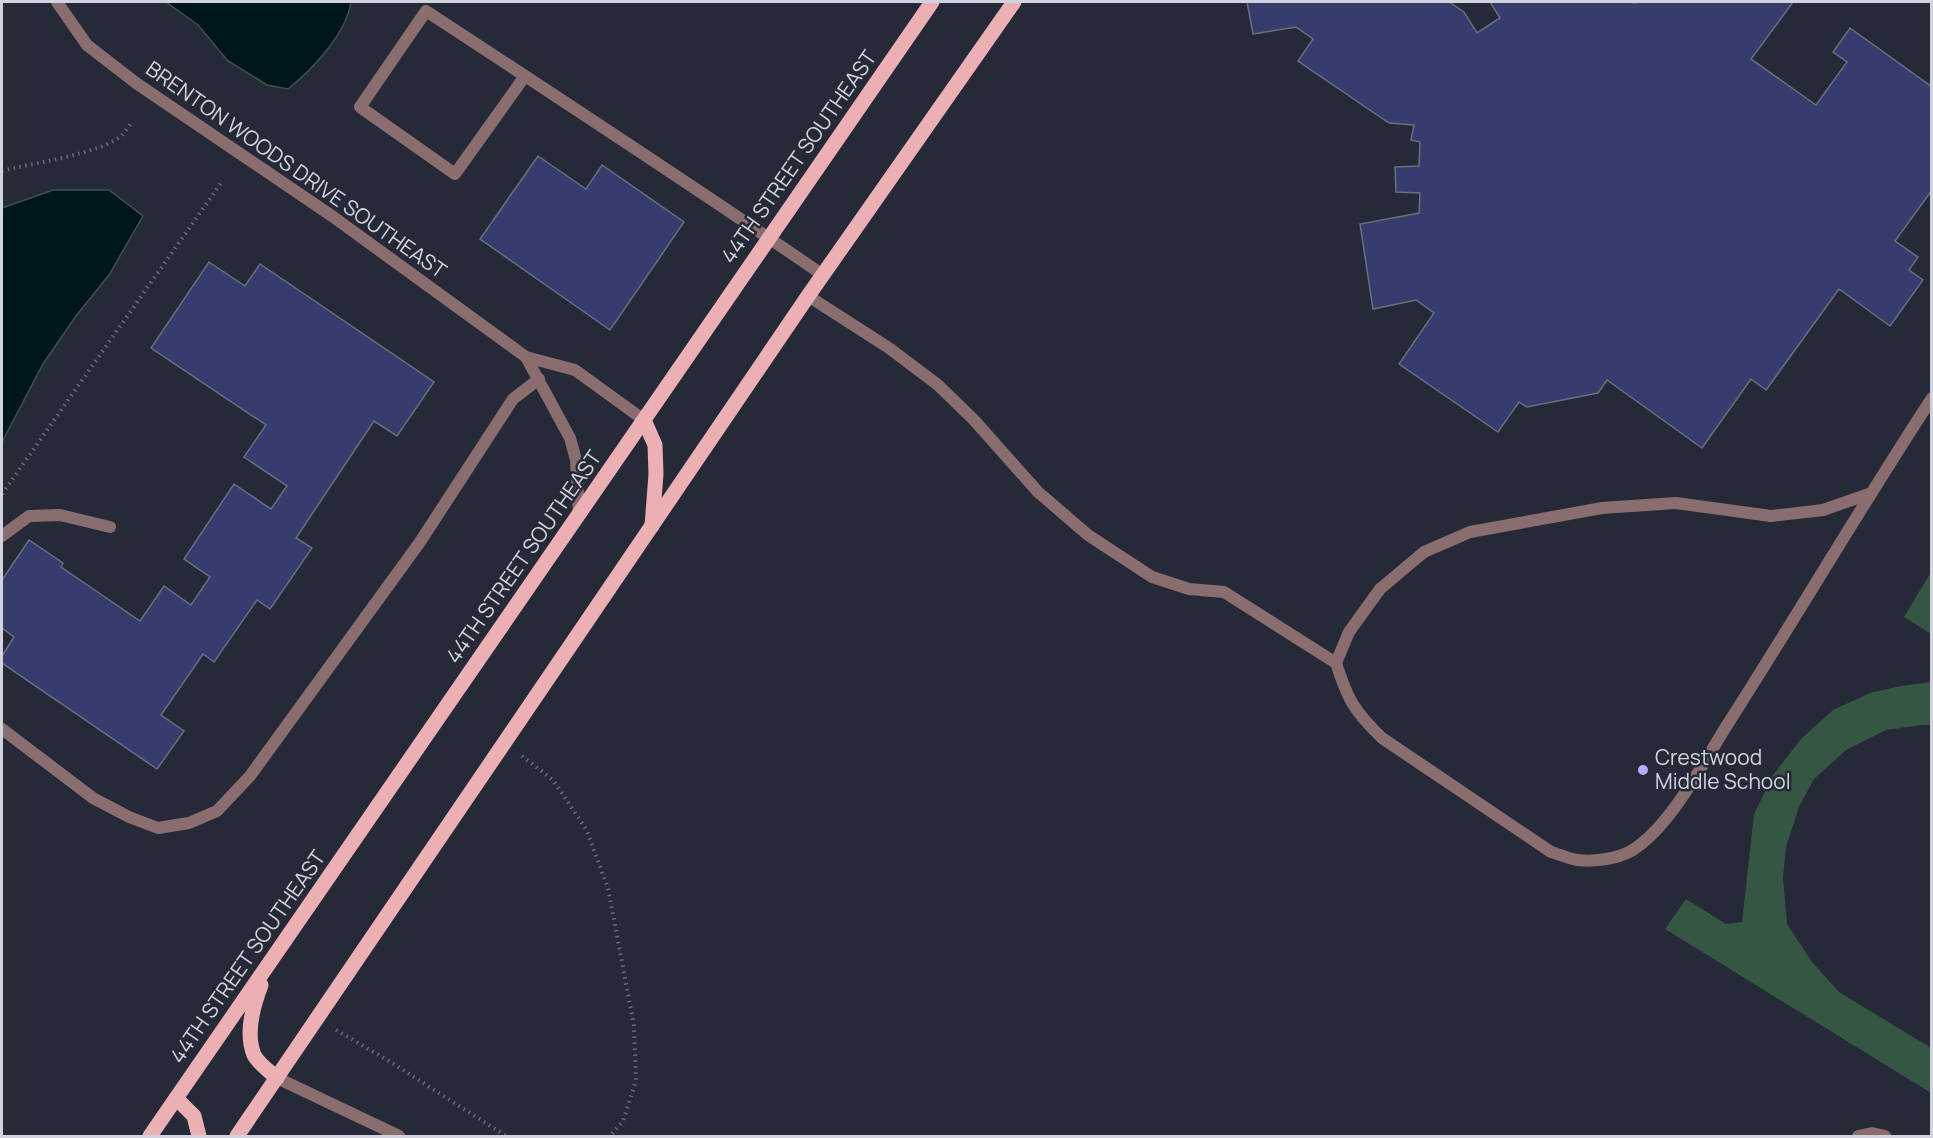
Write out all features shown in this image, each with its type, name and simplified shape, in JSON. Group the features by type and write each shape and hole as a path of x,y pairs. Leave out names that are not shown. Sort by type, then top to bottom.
{"main road":[{"name":"44TH STREET SOUTHEAST","path":"150,1137 932,2"},
{"path":"237,1137 808,296 1014,2"},
{"path":"644,420 655,444 656,474 652,526"},
{"path":"268,965 254,1004 250,1034 255,1056 277,1078"},
{"path":"176,1098 194,1116 198,1137"}],"street":[{"name":"BRENTON WOODS DRIVE SOUTHEAST","path":"57,2 87,45 136,83 332,216 526,357 575,370 644,420"},
{"path":"525,76 455,174 360,107 426,11 525,76 769,238 823,275"},
{"path":"808,296 889,348 938,385 974,420 1038,492 1088,535 1152,578 1189,589 1224,592 1336,663 1345,691 1359,716 1382,738 1551,852 1577,860 1602,860 1629,852 1650,837 1671,813 1775,650 1869,494 1932,398"},
{"name":"BRENTON WOODS DRIVE SOUTHEAST","path":"526,357 572,445 576,460 579,515"},
{"path":"2,729 93,798 158,828 189,823 217,811 250,776 420,542 513,399 539,379"},
{"path":"1336,663 1349,632 1380,589 1424,552 1470,532 1602,508 1676,503 1771,516 1823,510 1869,494"},
{"path":"2,536 29,516 60,514 110,527"},
{"path":"277,1078 381,1133 399,1137"},
{"path":"1858,1137 1872,1133 1885,1137"}],"path":[{"path":"2,171 88,151 121,135 130,124"},
{"path":"2,494 221,183"},
{"path":"504,744 553,780 586,829 608,888 634,1026 636,1081 623,1121 610,1137"},
{"path":"317,1020 389,1061 506,1137"}],"green space":[{"path":"1931,572 1931,634 1904,617"},
{"path":"1931,682 1931,725 1886,730 1846,750 1814,779 1799,807 1786,847 1783,878 1787,924 1812,962 1839,992 1931,1048 1931,1093 1665,929 1686,899 1726,924 1742,922 1754,814 1773,775 1801,739 1833,710 1870,693"}],"shaded area":[{"path":"166,2 351,2 343,26 327,50 288,89 267,85 228,61 198,25"},
{"path":"53,190 109,190 143,216 109,275 76,316 43,364 2,442 2,208"}],"building":[{"path":"1247,2 1449,2 1464,12 1477,33 1500,18 1490,2 1793,2 1751,59 1816,105 1847,62 1833,52 1850,28 1932,87 1932,190 1895,241 1918,257 1909,270 1923,280 1890,326 1839,289 1766,390 1751,379 1702,448 1607,380 1598,393 1527,407 1519,402 1498,432 1399,364 1434,313 1416,300 1373,309 1360,224 1419,213 1420,193 1396,192 1395,167 1419,166 1420,142 1411,140 1414,125 1389,123 1298,61 1313,39 1296,27 1253,34"},
{"path":"538,156 586,189 602,165 684,222 610,330 480,239"},
{"path":"209,262 245,286 260,264 434,382 397,436 374,421 296,538 312,548 270,609 257,600 214,662 203,654 161,715 184,731 157,769 2,663 2,656 14,637 2,628 2,580 29,540 63,563 61,567 140,621 164,586 191,605 210,577 184,559 234,484 271,509 287,486 244,457 266,425 151,348"}],"place":[{"name":"Crestwood Middle School","path":"1643,770"}]}
